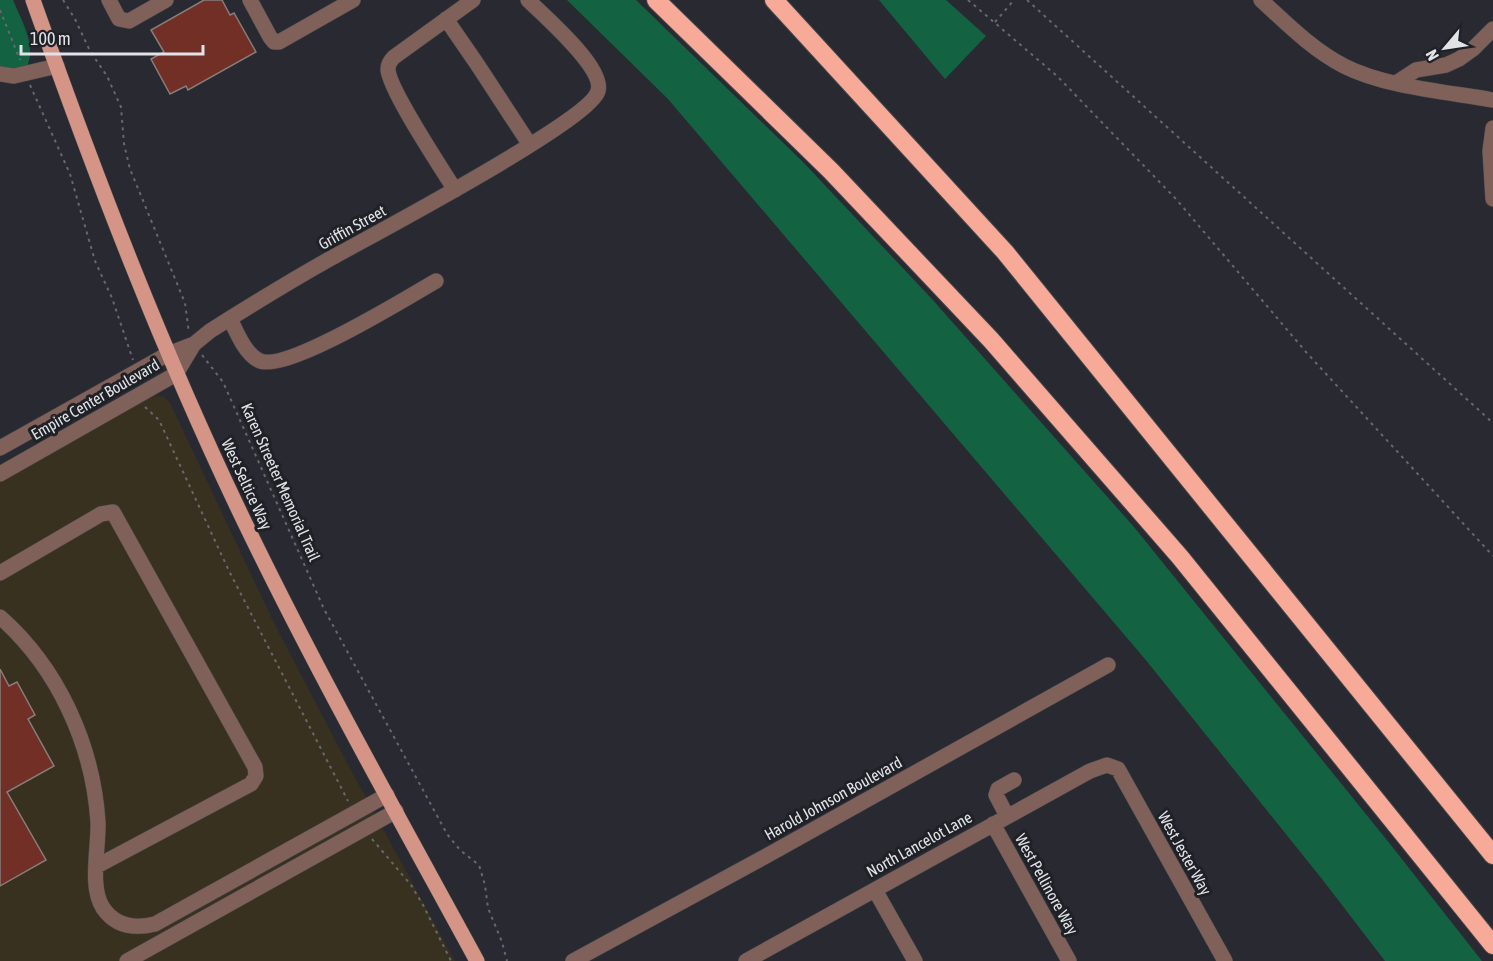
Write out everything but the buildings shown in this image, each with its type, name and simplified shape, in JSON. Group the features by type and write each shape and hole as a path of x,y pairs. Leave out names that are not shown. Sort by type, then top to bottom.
{"highway":[{"path":"656,0 831,171 991,340 1180,557 1493,945"},
{"path":"774,0 1005,252 1493,855"}],"main road":[{"name":"West Seltice Way","path":"33,0 132,265 176,374 290,615 477,961"}],"street":[{"path":"109,0 119,19 129,21 166,0"},
{"path":"249,0 274,42 279,42 353,0"},
{"path":"455,190 398,96 388,69 394,57 473,0"},
{"name":"Griffin Street","path":"168,354 194,344 230,318 455,190 530,145 591,103 598,92 598,80 581,52 528,0"},
{"path":"1261,0 1309,43 1345,66 1396,83 1493,100"},
{"path":"446,20 530,145"},
{"path":"1396,83 1416,70 1446,65 1460,58 1473,49 1493,29"},
{"path":"0,74 14,76 57,66"},
{"path":"1493,128 1490,151 1493,199"},
{"path":"230,318 250,353 259,361 276,362 326,342 436,281"},
{"name":"Griffin Street","path":"176,374 194,344"},
{"name":"Empire Center Boulevard","path":"0,448 168,354"},
{"name":"Empire Center Boulevard","path":"0,474 176,374"},
{"path":"105,389 116,408"},
{"path":"0,573 101,514 113,512 255,767 256,776 251,783 97,866"},
{"path":"0,617 33,650 64,700 79,735 93,786 98,822 96,884 98,897 103,908 121,925 132,927 155,924 387,795"},
{"name":"Harold Johnson Boulevard","path":"573,961 1108,665"},
{"name":"North Lancelot Lane","path":"755,959 1007,816 1090,771 1112,765"},
{"name":"West Jester Way","path":"1112,765 1118,769 1225,961"},
{"path":"1007,816 996,795 998,789 1014,780"},
{"path":"127,961 396,811"},
{"name":"West Pellinore Way","path":"993,824 1069,961"},
{"path":"875,890 915,961"},
{"path":"164,919 173,935"}],"path":[{"name":"Karen Streeter Memorial Trail","path":"63,0 90,51 107,76 121,107 124,144 130,169 185,303 187,327 194,344 223,382 324,609 426,796 453,842 479,865 488,908 507,961"},
{"path":"968,0 1057,76 1176,199 1306,352 1493,556"},
{"path":"995,22 1014,0"},
{"path":"1027,0 1493,423"},
{"path":"0,10 25,74 70,174 95,261 112,298 137,371"},
{"path":"134,398 159,420 229,571 350,804"},
{"path":"368,835 411,885 451,961"}],"shaded area":[{"path":"155,396 164,397 170,403 274,623 455,961 0,961 0,481"}],"green space":[{"path":"0,0 13,0 24,25 30,51 26,68 19,70 0,68"},
{"path":"567,0 636,0 803,162 931,298 1134,527 1482,961 1385,961 1145,659 668,99"},
{"path":"879,0 946,0 986,36 945,79"}]}
